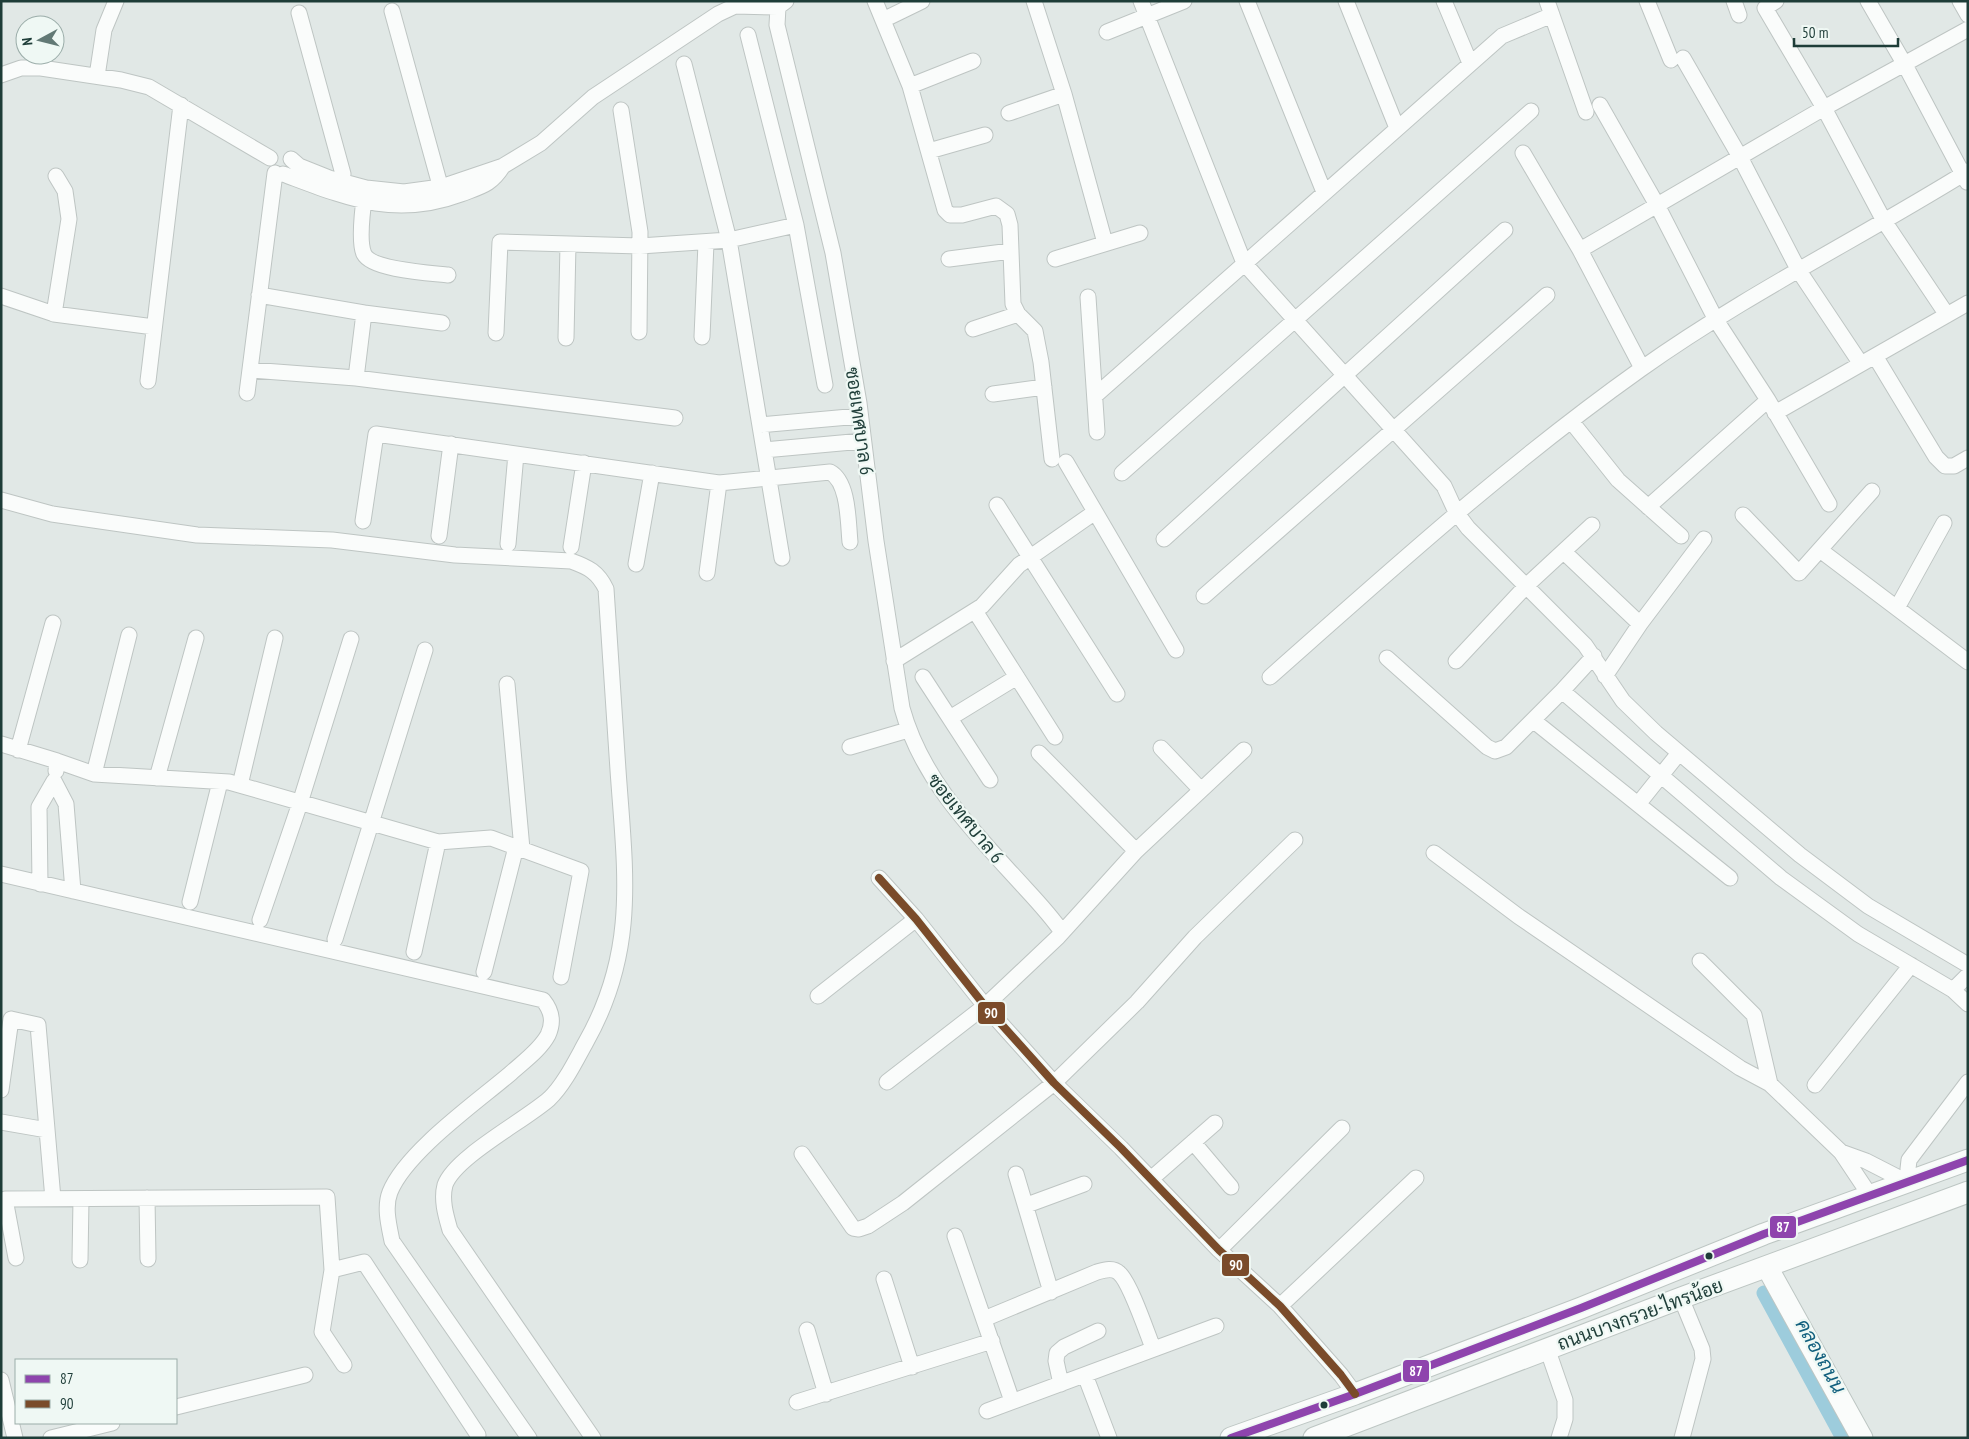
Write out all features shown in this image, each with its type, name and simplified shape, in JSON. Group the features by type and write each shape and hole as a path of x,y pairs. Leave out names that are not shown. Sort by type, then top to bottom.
{"main road":[{"name":"ถนนบางกรวย-ไทรน้อย","path":"1231,1438 1355,1394 1492,1342 1693,1264 1764,1234 1871,1197 1968,1160"},
{"name":"ถนนบางกรวย-ไทรน้อย","path":"1314,1438 1547,1348 1968,1192"},
{"path":"1766,1267 1862,1438"},
{"path":"1492,1342 1501,1366"}],"street":[{"path":"97,76 104,30 116,1"},
{"path":"875,1 910,86 945,210 950,215 962,216 996,206 1002,208 1007,214 1010,225 1013,304 1018,314 1035,331 1059,461 1095,512 1176,650"},
{"path":"882,20 922,1"},
{"path":"1034,1 1064,94 1106,243"},
{"path":"1140,1 1244,263 1444,486 1456,512 1468,528 1594,656 1605,676 1623,701 1679,753 1800,855 1868,906 1968,965"},
{"path":"1107,32 1184,1"},
{"path":"1247,1 1324,192"},
{"path":"1346,1 1397,128"},
{"path":"1444,1 1470,63"},
{"path":"1647,1 1677,59 1740,157 1799,271 1861,364"},
{"path":"1776,1 1766,8 1824,108 1884,221 1946,315"},
{"path":"1270,677 1456,512 1571,421 1642,368 1716,320 1884,221 1966,176 1868,1"},
{"path":"1960,1 1968,15"},
{"path":"341,189 299,166 291,160 289,155 276,152 270,158 269,167 279,174 404,205 490,183 504,166 541,143 593,97 718,14 735,6 782,4"},
{"name":"ซอยเทศบาล 6","path":"782,4 776,25 833,254 864,441 894,661 902,708 908,730 923,764 959,815 1062,932"},
{"path":"1096,395 1470,63 1502,36 1550,8 1586,112"},
{"path":"392,11 443,194"},
{"path":"299,13 344,174 341,189"},
{"path":"1580,250 1824,108 1968,29"},
{"path":"748,35 796,225 825,385"},
{"path":"910,86 973,61"},
{"path":"684,64 729,240 782,558"},
{"path":"2,71 40,68 97,76 149,87 270,158"},
{"path":"1009,113 1064,94"},
{"path":"148,381 181,105"},
{"path":"1600,105 1657,205 1716,320 1776,413 1829,504"},
{"path":"621,110 640,232 639,332"},
{"path":"1122,473 1530,111"},
{"path":"929,151 985,135"},
{"path":"1523,153 1580,250 1642,368"},
{"path":"279,174 290,168 291,160"},
{"path":"247,393 259,295 279,174"},
{"path":"54,314 69,219 65,191 56,176"},
{"path":"365,195 362,238 363,253 369,260 381,265 448,275"},
{"path":"496,333 500,242 640,246 706,244 796,225"},
{"path":"1164,539 1505,230"},
{"path":"1055,259 1140,233"},
{"path":"566,338 568,244"},
{"path":"702,337 706,244"},
{"path":"949,259 1011,251"},
{"path":"259,295 364,313 442,323"},
{"path":"1204,596 1547,295"},
{"path":"1,296 54,314 154,327"},
{"path":"1088,297 1097,432"},
{"path":"1776,413 1968,303"},
{"path":"356,378 364,313"},
{"path":"973,329 1018,314"},
{"path":"1875,356 1936,457 1945,466 1954,466 1968,458"},
{"path":"250,370 356,378 675,418"},
{"path":"993,394 1044,387"},
{"path":"1648,507 1768,400"},
{"path":"760,424 860,416"},
{"path":"1571,421 1618,480 1681,536"},
{"path":"363,521 376,434 719,483 830,472 842,484 850,542"},
{"path":"764,450 864,441"},
{"path":"439,536 451,444"},
{"path":"508,544 516,454"},
{"path":"571,547 584,463"},
{"path":"636,564 652,473"},
{"path":"707,573 719,483"},
{"path":"1743,516 1799,573 1872,491"},
{"path":"1,500 52,514 197,536 332,540 455,555 571,561 587,566 599,576 606,589 624,856 624,930 617,968 607,1002 586,1042 550,1098 455,1168 445,1186 444,1208 450,1230 593,1438"},
{"path":"997,505 1117,694"},
{"path":"894,661 982,606 1019,565 1095,512"},
{"path":"1897,608 1944,523"},
{"path":"1456,661 1526,586 1592,525"},
{"path":"1605,676 1640,624 1704,540"},
{"path":"1820,550 1967,659"},
{"path":"1564,552 1640,624"},
{"path":"975,611 1055,737"},
{"path":"18,750 53,623"},
{"path":"94,774 129,635"},
{"path":"157,778 196,638"},
{"path":"240,785 276,638"},
{"path":"260,920 300,803 351,639"},
{"path":"335,939 425,650"},
{"path":"1387,658 1487,748 1495,751 1503,750 1534,721 1594,656"},
{"path":"923,677 990,780"},
{"path":"950,718 1016,677"},
{"path":"484,972 519,848 507,684"},
{"path":"1562,691 1662,774 1781,878 1858,934 1953,990 1968,1004"},
{"path":"1534,721 1639,803 1730,878"},
{"path":"850,747 908,730"},
{"path":"1,744 94,774 240,785 438,842 491,838 581,871 561,977"},
{"path":"1161,748 1201,790"},
{"path":"887,1082 985,1006 1062,932 1136,851 1244,750"},
{"path":"1039,753 1136,851"},
{"path":"1639,803 1679,753"},
{"path":"40,884 39,807 53,782 58,762"},
{"path":"53,782 66,804 73,891"},
{"path":"190,902 220,782"},
{"path":"802,1154 853,1228 860,1229 904,1203 1054,1083 1137,1002 1195,937 1295,840"},
{"path":"414,952 438,842"},
{"path":"1434,853 1526,922 1740,1068 1770,1084 1841,1152 1871,1197"},
{"path":"1,874 543,1000 550,1008 552,1016 548,1034 532,1054 417,1153 389,1193 388,1220 392,1241 529,1438"},
{"path":"879,878 916,919 985,1006 1054,1083 1151,1179 1219,1250 1280,1306 1341,1375 1355,1394"},
{"path":"818,996 916,919"},
{"path":"1700,961 1754,1016 1770,1084"},
{"path":"1814,1086 1911,965"},
{"path":"1953,990 1968,975"},
{"path":"1,1090 11,1019 38,1025 53,1199"},
{"path":"1909,1182 1909,1160 1968,1082"},
{"path":"1,1122 47,1130"},
{"path":"1151,1179 1215,1123"},
{"path":"1219,1250 1342,1128"},
{"path":"1193,1142 1231,1187"},
{"path":"1841,1152 1866,1161 1909,1182"},
{"path":"1016,1174 1027,1205 1051,1292"},
{"path":"1280,1306 1416,1178"},
{"path":"1027,1205 1084,1184"},
{"path":"16,1258 5,1199 327,1197 332,1270 322,1332 344,1365"},
{"path":"147,1198 148,1259"},
{"path":"80,1260 81,1199"},
{"path":"955,1236 1012,1402"},
{"path":"332,1270 364,1262 478,1435"},
{"path":"984,1319 1096,1272 1111,1269 1120,1273 1127,1285 1153,1348"},
{"path":"884,1279 912,1367"},
{"path":"1681,1298 1702,1349 1702,1359 1682,1438"},
{"path":"987,1411 1216,1326"},
{"path":"807,1330 826,1394"},
{"path":"1061,1384 1056,1361 1057,1353 1064,1347 1098,1331"},
{"path":"798,1402 992,1340"},
{"path":"1547,1348 1565,1400 1565,1419 1559,1438"},
{"path":"178,1407 305,1375"},
{"path":"1084,1375 1109,1438"},
{"path":"1,1380 15,1438"},
{"path":"51,1438 108,1424"}],"waterway":[{"name":"คลองถนน","path":"1764,1293 1843,1438"}],"transit line":[{"name":"90","path":"879,878 916,919 985,1006 1054,1083 1121,1148 1219,1250 1280,1306 1341,1375 1355,1394"},
{"name":"87","path":"1231,1438 1355,1394 1581,1308 1764,1234 1968,1160"}]}
